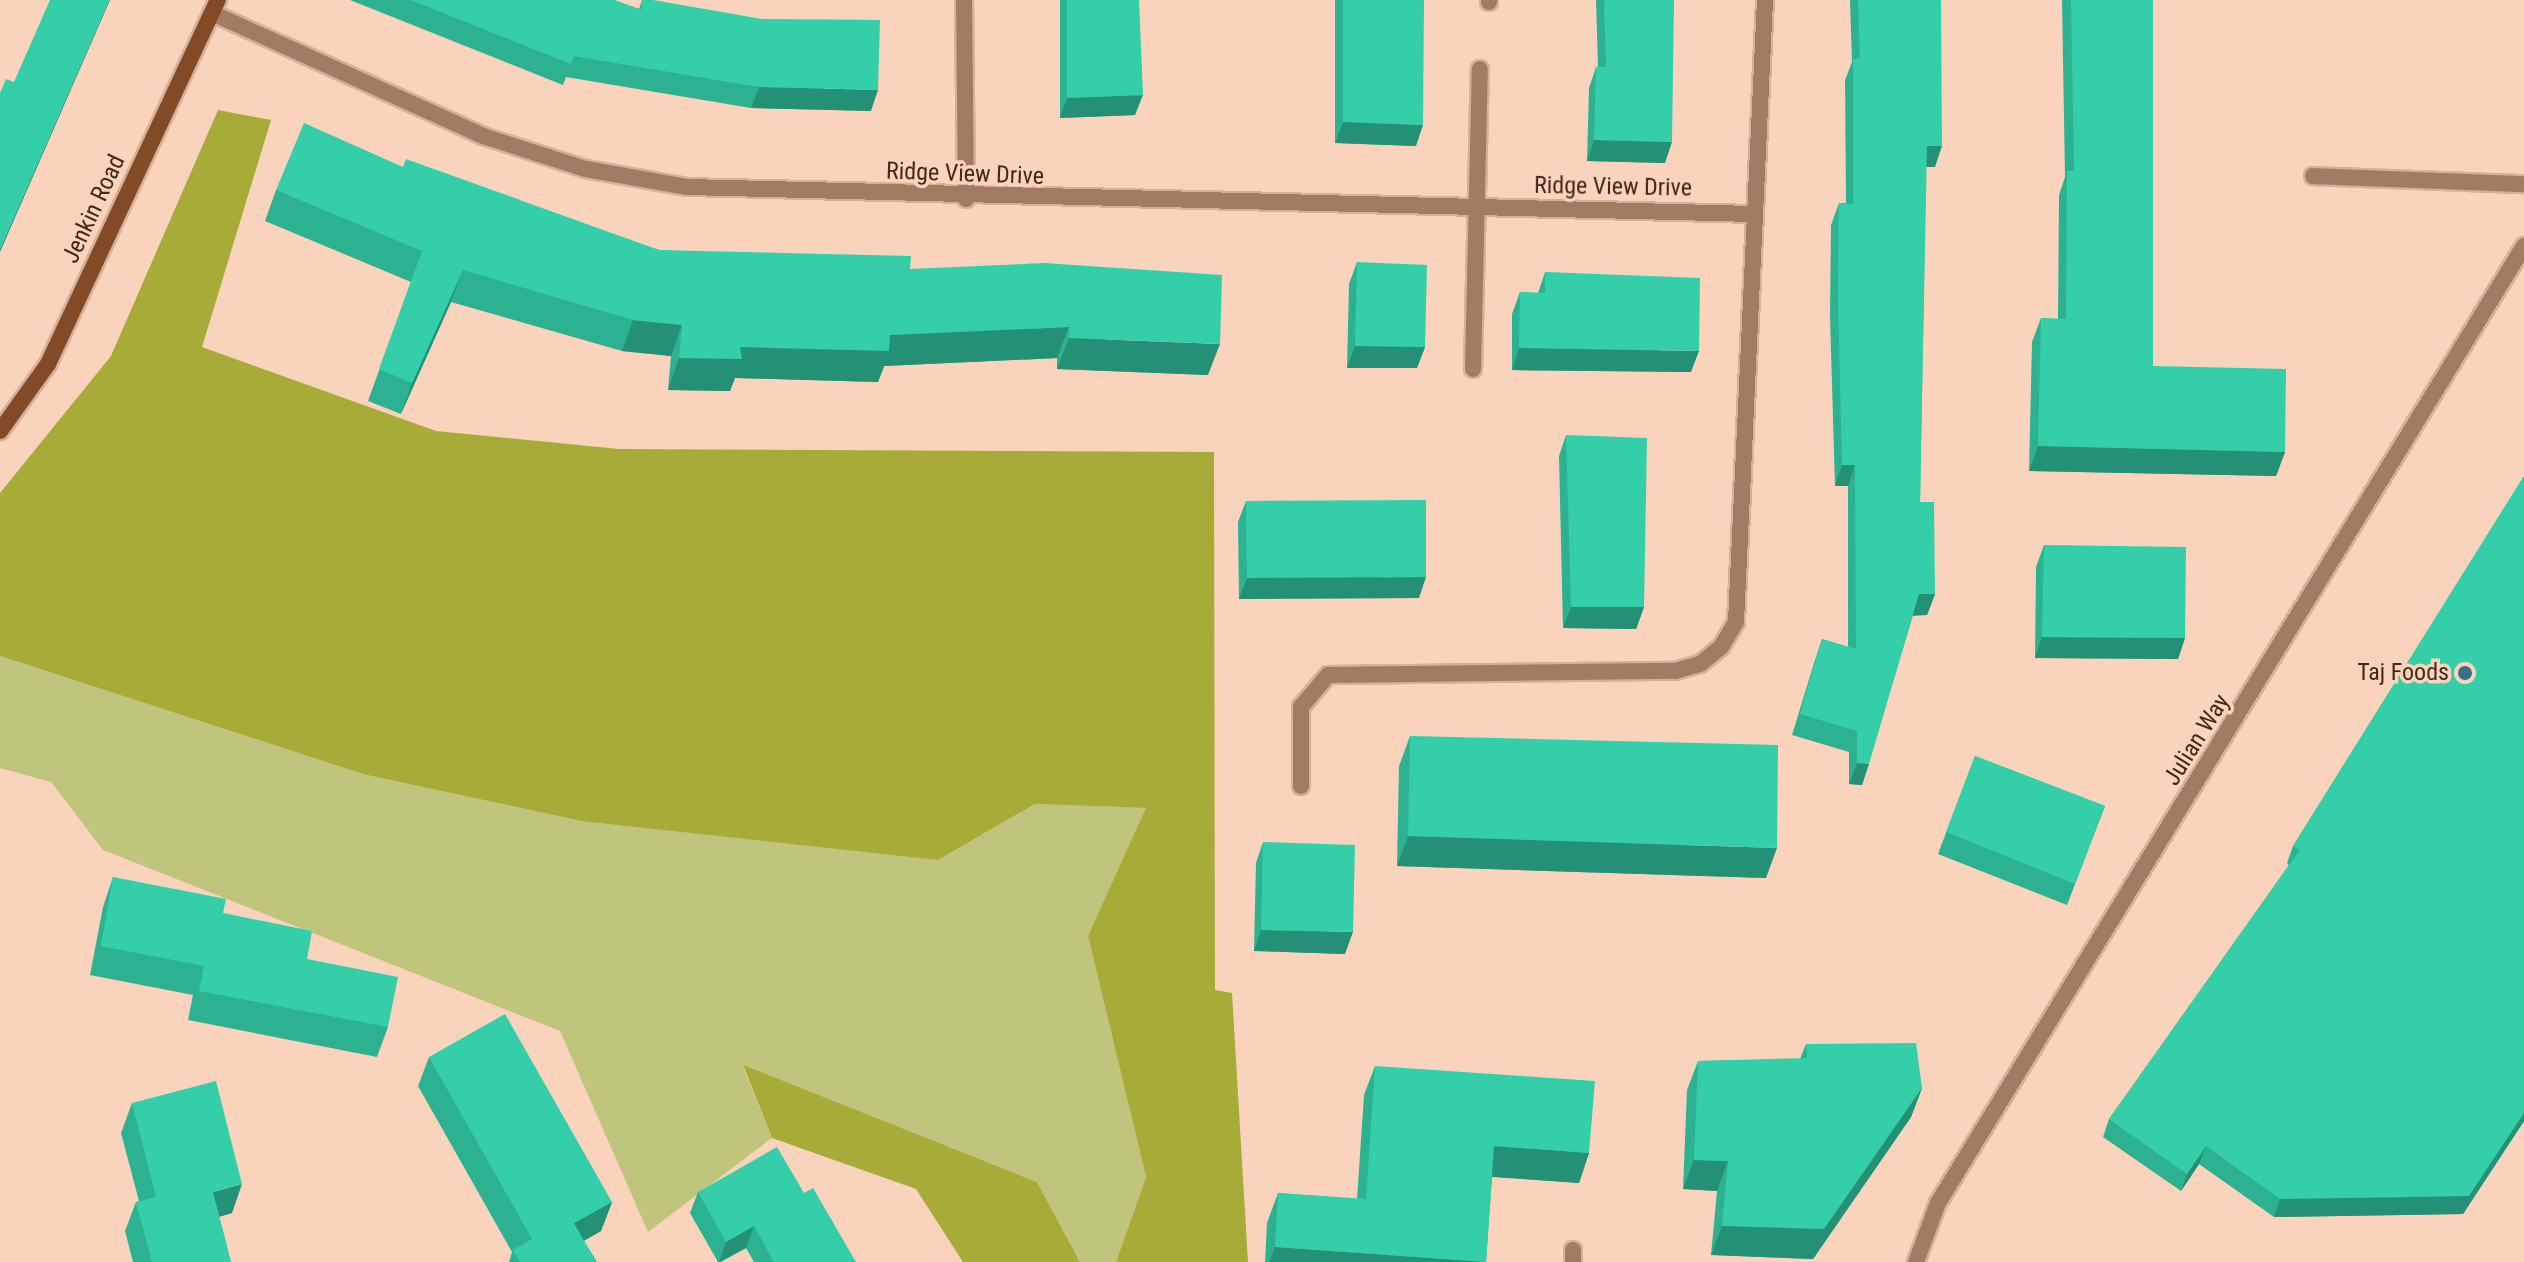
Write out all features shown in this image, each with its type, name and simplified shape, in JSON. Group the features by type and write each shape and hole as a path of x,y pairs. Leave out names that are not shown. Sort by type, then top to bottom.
{"street":[{"path":"964,0 966,199"},
{"path":"1301,786 1301,707 1328,675 1675,671 1700,664 1721,647 1736,622 1751,214 1765,0"},
{"name":"Ridge View Drive","path":"215,6 483,136 586,169 687,187 966,199 1751,214"},
{"name":"Jenkin Road","path":"0,431 48,364 215,6"},
{"path":"1473,369 1480,69"},
{"path":"2313,176 2524,184"},
{"name":"Julian Way","path":"1916,1262 1938,1203 2501,295 2524,246"}],"green space":[{"path":"0,656 363,774 938,860 1035,804 1147,808 1088,936 1146,1177 1116,1262 1080,1262 1037,1182 743,1067 772,1138 648,1232 560,1031 103,850 51,782 0,768"}],"shaded area":[{"path":"218,110 271,120 202,347 436,431 619,449 1214,452 1215,990 1232,993 1248,1262 1116,1262 1146,1177 1088,936 1146,808 1035,804 938,860 582,821 363,774 0,656 0,493 111,356"},
{"path":"743,1065 1037,1182 1080,1262 963,1262 916,1189 772,1138"}],"building":[{"path":"50,0 109,0 0,249 0,93 6,79 14,82"},
{"path":"411,0 614,0 641,10 642,0 653,0 762,19 880,20 878,90 759,87 574,56 571,64"},
{"path":"1067,0 1139,0 1143,95 1067,98"},
{"path":"1343,0 1424,0 1423,125 1343,122"},
{"path":"1604,0 1674,0 1672,142 1594,140 1596,67 1606,67"},
{"path":"1858,0 1941,0 1942,146 1927,146 1920,502 1934,502 1935,594 1919,594 1869,764 1857,763 1857,731 1800,714 1822,639 1856,649 1855,465 1842,465 1838,296 1839,203 1853,204 1853,59 1860,59"},
{"path":"2071,0 2153,0 2153,366 2286,369 2285,452 2038,446 2041,318 2066,319 2067,171 2074,171"},
{"path":"304,123 403,167 406,159 659,250 911,256 910,269 1044,263 1222,275 1220,344 1069,338 1069,327 890,335 889,351 740,347 742,359 679,358 682,325 633,320 463,270 412,383 379,369 422,251 276,190"},
{"path":"1357,262 1427,265 1425,347 1355,346"},
{"path":"1545,272 1700,278 1699,351 1519,348 1520,292 1545,293"},
{"path":"1566,435 1647,438 1644,607 1571,607"},
{"path":"2524,476 2524,1113 2469,1196 2280,1199 2206,1146 2187,1174 2109,1119 2300,850 2293,846"},
{"path":"1426,500 1426,577 1247,578 1246,501"},
{"path":"2044,545 2186,547 2185,638 2042,637"},
{"path":"1410,736 1778,745 1777,848 1408,836"},
{"path":"1975,756 2105,806 2075,884 1946,832"},
{"path":"1263,842 1355,845 1353,932 1261,930"},
{"path":"113,877 226,899 223,913 312,931 307,959 398,977 388,1027 199,991 204,966 101,946"},
{"path":"505,1014 612,1202 574,1223 596,1262 520,1262 513,1250 532,1239 429,1057"},
{"path":"1916,1043 1922,1088 1824,1229 1722,1226 1728,1161 1694,1160 1698,1061 1807,1058 1806,1044"},
{"path":"1375,1066 1595,1081 1589,1153 1494,1146 1486,1262 1275,1247 1278,1193 1366,1199"},
{"path":"216,1081 242,1184 213,1192 231,1262 152,1262 136,1202 156,1197 132,1103"},
{"path":"777,1147 804,1193 813,1188 856,1262 774,1262 754,1226 726,1242 698,1192"}],"place":[{"name":"Taj Foods","path":"2465,673"}]}
